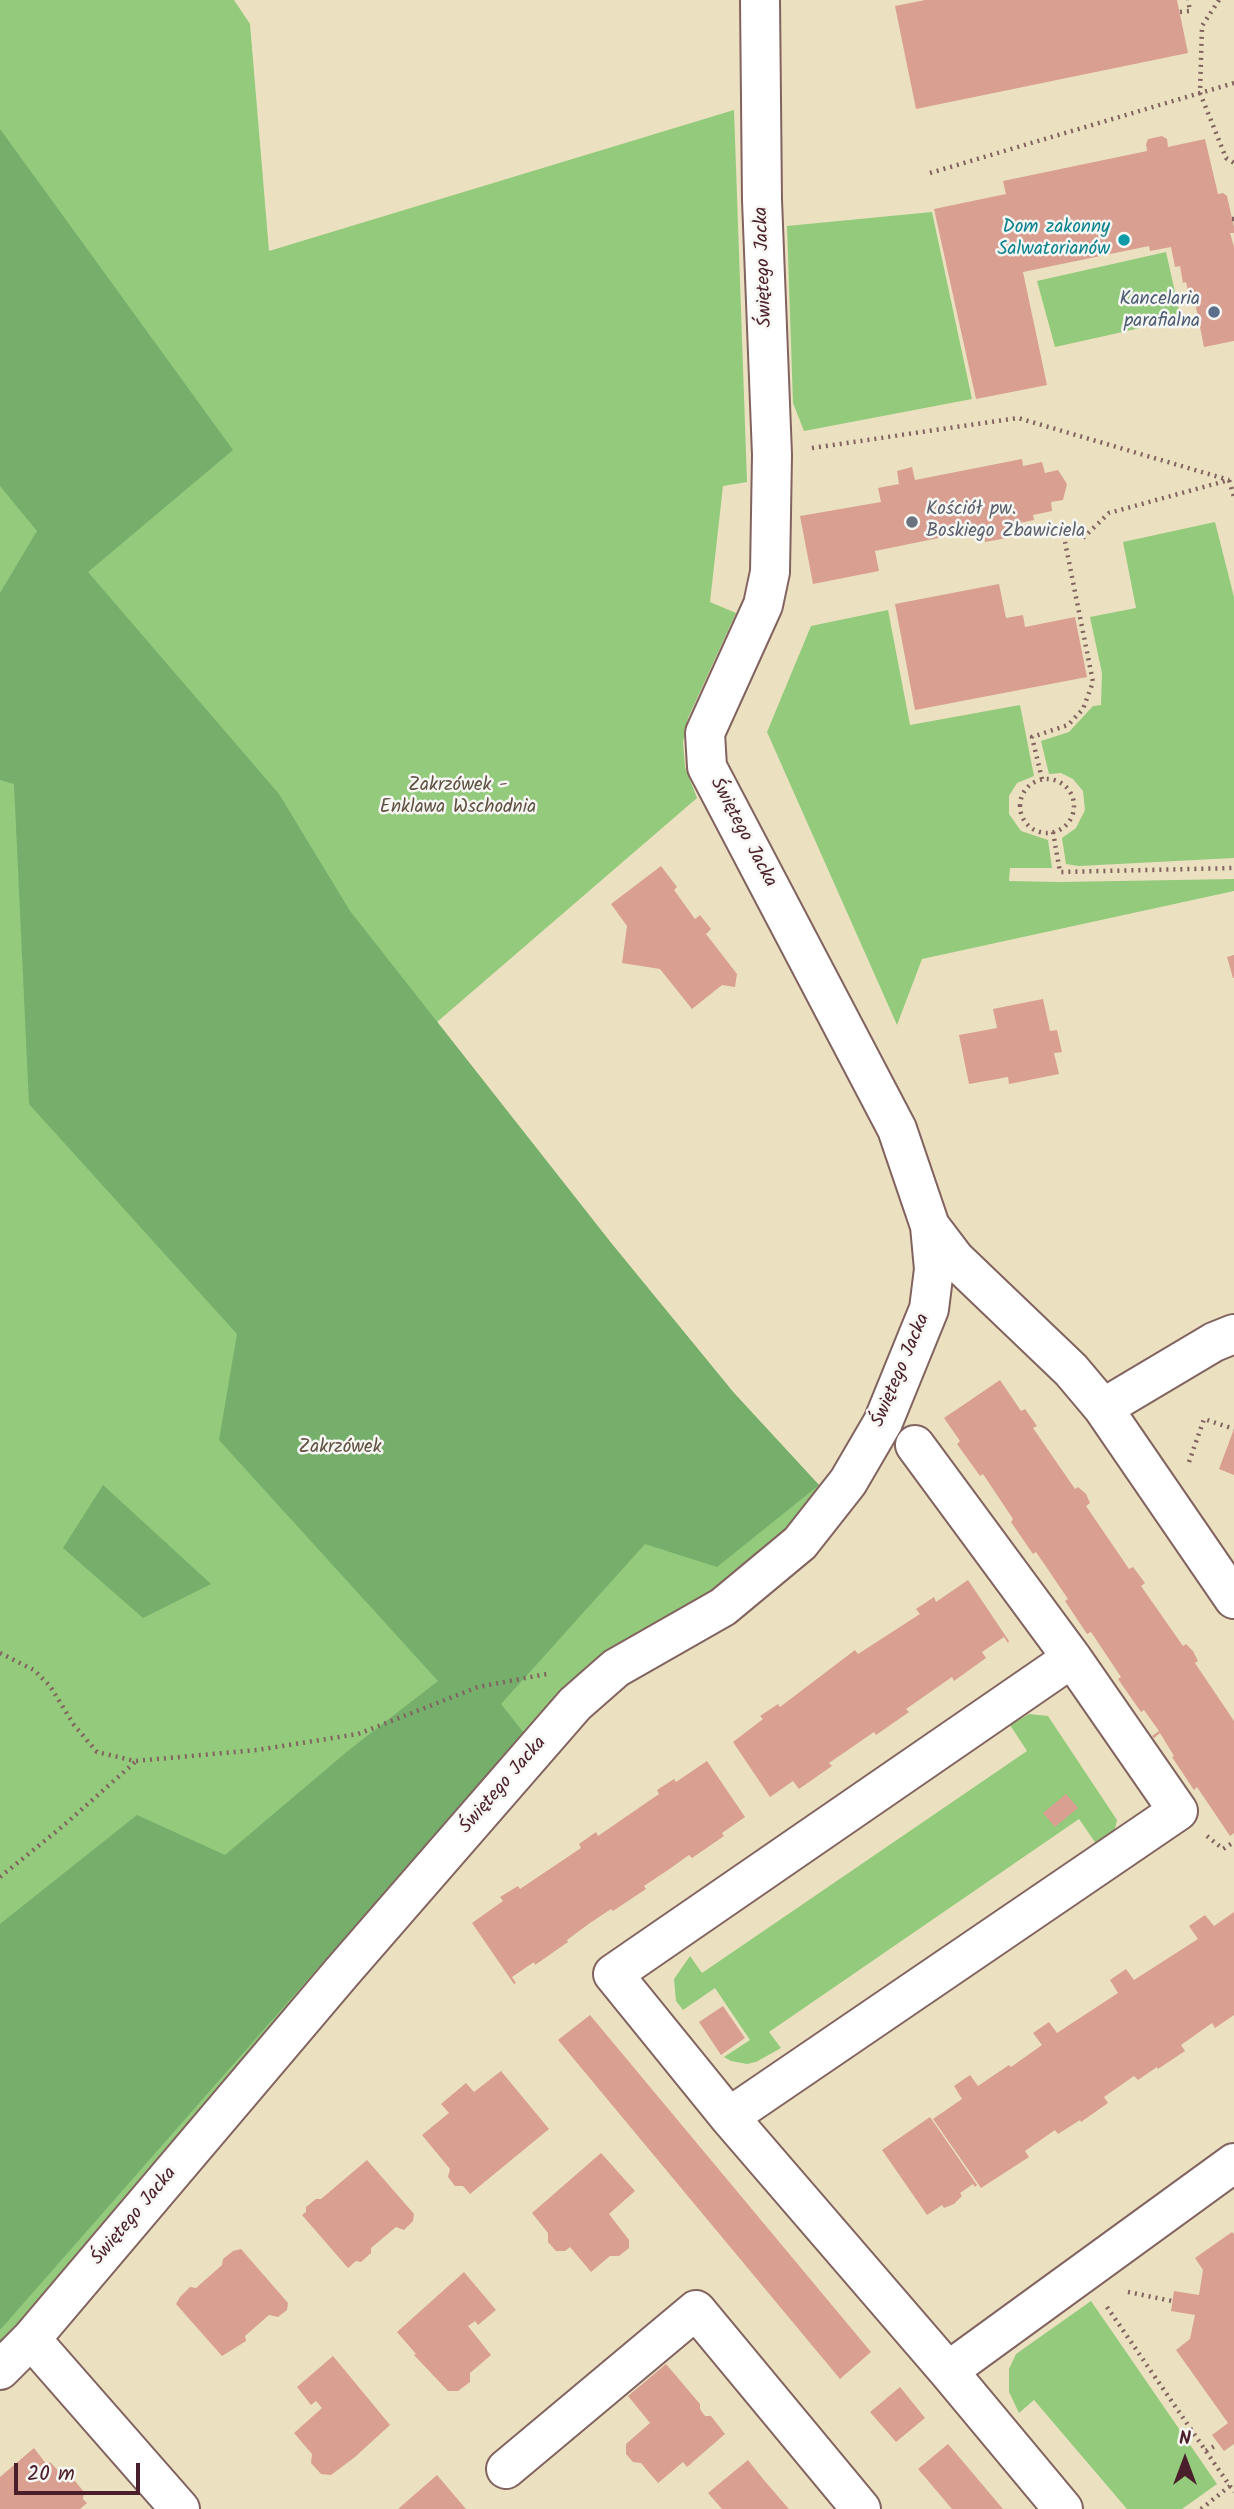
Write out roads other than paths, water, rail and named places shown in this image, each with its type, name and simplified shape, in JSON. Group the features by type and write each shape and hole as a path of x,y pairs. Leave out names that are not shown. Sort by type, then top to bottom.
{"street":[{"name":"Świętego Jacka","path":"0,2370 31,2339 342,1972 575,1704 616,1668 723,1607 800,1544 848,1482 883,1422 929,1309 934,1269 930,1226 897,1129 707,767 705,733 763,605 770,572 772,456 762,200 760,0"},
{"path":"930,1226 955,1259 1071,1370 1103,1408 1234,1599"},
{"path":"1103,1408 1214,1342 1234,1334"},
{"path":"729,2117 1178,1811 1072,1658 915,1445"},
{"path":"1063,2509 729,2117 613,1974 1072,1658"},
{"path":"948,2371 1234,2163"},
{"path":"506,2469 696,2310 861,2509"},
{"path":"31,2339 180,2509"}],"place":[{"name":"Dom zakonny Salwatorianów","path":"1124,240"},
{"name":"Kancelaria parafialna","path":"1214,312"},
{"name":"Kościół pw. Boskiego Zbawiciela","path":"912,522"}],"park label":[{"name":"Zakrzówek - Enklawa Wschodnia","path":"458,798"},
{"name":"Zakrzówek","path":"340,1449"}]}
